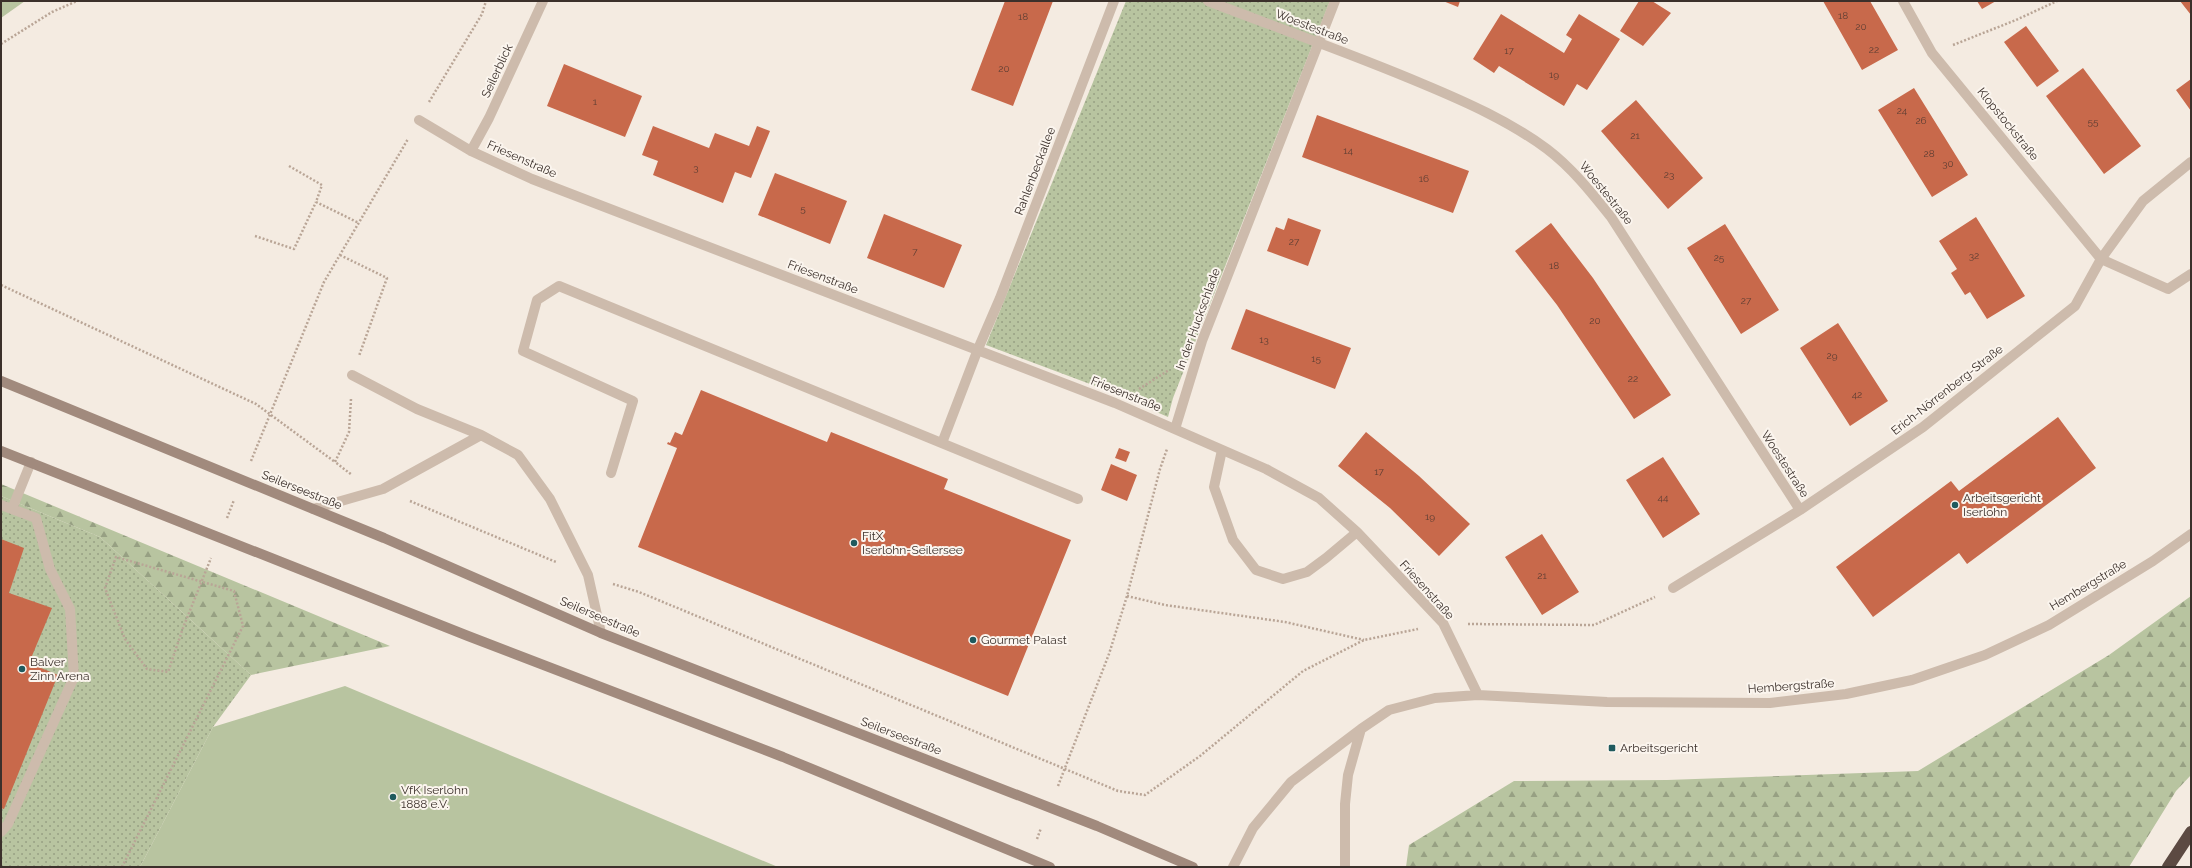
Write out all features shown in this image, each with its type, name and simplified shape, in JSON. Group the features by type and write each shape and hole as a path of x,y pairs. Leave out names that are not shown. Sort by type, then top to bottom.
{"highway":[{"path":"2168,867 2191,832"}],"main road":[{"name":"Seilerseestraße","path":"1,381 313,509 601,633 1097,826 1193,867"},
{"path":"1,450 468,636 783,757 1050,867"}],"street":[{"name":"Seilerblick","path":"471,151 489,118 544,1"},
{"name":"Rahlenbeckallee","path":"942,443 978,349 1000,298 1114,1"},
{"name":"Woestestraße","path":"1208,1 1378,65 1466,102 1518,129 1547,149 1577,175 1611,217 1800,510"},
{"name":"In der Huckschlade","path":"1175,429 1202,341 1335,1"},
{"name":"Klopstockstraße","path":"1903,1 1932,52 2101,259"},
{"name":"Friesenstraße","path":"419,120 471,151 532,179 606,209 978,349 1115,403 1266,469 1319,498 1357,532 1442,623 1478,695"},
{"name":"Erich-Nörrenberg-Straße","path":"1673,588 1800,510 1923,427 2075,306 2101,259 2143,201 2191,162"},
{"path":"2101,259 2168,289 2191,274"},
{"path":"611,473 632,401 524,351 537,300 559,286 1078,499"},
{"path":"352,375 417,409 481,435 518,455 550,499 588,575 601,633"},
{"path":"313,509 383,489 481,435"},
{"path":"1222,450 1214,487 1233,540 1256,570 1283,579 1307,572 1357,532"},
{"path":"12,509 31,462"},
{"path":"1,505 36,518 50,569 70,609 74,678 8,824 1,832"},
{"name":"Hembergstraße","path":"1233,867 1253,828 1291,782 1360,729 1389,710 1435,698 1478,695 1607,702 1770,703 1846,694 1912,680 1985,655 2049,625 2153,561 2191,534"},
{"path":"1345,867 1345,804 1348,775 1360,729"},
{"path":"1026,857 1035,867"}],"path":[{"path":"1,44 52,12 77,1"},
{"path":"317,297 340,255 482,14 486,1"},
{"path":"1932,52 2016,20 2057,1"},
{"path":"255,236 294,249 322,186 289,166"},
{"path":"316,202 359,223"},
{"path":"335,462 349,432 352,375 387,278 340,255"},
{"path":"1,286 256,404 355,477 588,575 639,592 1118,791 1145,795 1200,756 1303,672 1364,640 1442,623 1594,625 1673,588"},
{"path":"1115,403 1171,369"},
{"path":"1055,794 1109,654 1127,596 1160,469 1175,429"},
{"path":"122,867 243,626 234,591 116,557 106,588 125,639 147,669 168,672 183,628"},
{"path":"1127,596 1165,605 1285,622 1364,640"},
{"path":"1035,845 1044,823"}],"green space":[{"path":"1,1 25,1 1,18"},
{"path":"1126,1 1330,1 1173,398 1168,417 1106,390 986,345"},
{"path":"1,484 390,646 251,675 100,537 1,496"},
{"path":"1,496 100,537 251,675 213,727 140,867 1,867"},
{"path":"2191,596 2191,775 2176,791 2129,867 1406,867 1409,845 1514,781 1667,780 1918,771 2109,655"},
{"name":"VfK Iserlohn 1888 e.V.","path":"345,686 778,867 140,867 213,727"}],"building":[{"path":"1005,1 1053,1 1013,106 971,90"},
{"path":"1443,1 1460,1 1458,7"},
{"path":"1639,1 1652,1 1671,13 1643,46 1620,31"},
{"path":"1823,1 1870,1 1898,50 1862,70"},
{"path":"1977,1 1996,1 1982,9"},
{"path":"2180,1 2191,1 2191,15"},
{"path":"1501,14 1564,53 1572,39 1566,35 1579,14 1620,39 1587,90 1577,84 1564,106 1499,66 1494,73 1473,59"},
{"path":"2026,26 2059,71 2037,87 2004,42"},
{"path":"564,64 642,96 625,137 547,106"},
{"path":"2083,68 2141,146 2104,174 2046,96"},
{"path":"2191,79 2191,111 2176,90"},
{"path":"1914,88 1968,175 1932,197 1878,110"},
{"path":"1636,100 1703,178 1668,209 1601,131"},
{"path":"1317,115 1469,171 1453,213 1302,157"},
{"path":"653,126 709,148 715,133 749,146 757,126 770,131 751,178 735,172 723,203 653,175 658,161 642,155"},
{"path":"775,173 847,201 830,244 758,215"},
{"path":"884,214 962,245 944,288 867,258"},
{"path":"1976,217 2025,296 1987,319 1970,292 1965,295 1951,273 1957,269 1939,241"},
{"path":"1288,218 1321,230 1308,266 1267,251 1276,227 1284,230"},
{"path":"1551,223 1593,278 1671,395 1634,419 1557,305 1515,251"},
{"path":"1725,224 1779,310 1741,334 1687,248"},
{"path":"1246,309 1351,348 1335,389 1231,349"},
{"path":"1838,323 1888,401 1850,426 1800,348"},
{"name":"FitX Iserlohn-Seilersee","path":"701,390 827,442 831,432 948,479 944,489 1071,540 1008,696 638,547 677,448 667,444 668,442 670,443 675,432 682,435"},
{"path":"2058,417 2096,468 1967,564 1959,553 1873,617 1836,567 1951,481 1959,491"},
{"path":"1366,432 1419,476 1470,524 1439,556 1390,508 1338,466"},
{"path":"1119,448 1130,452 1126,462 1115,458"},
{"path":"1663,457 1700,514 1663,538 1626,480"},
{"path":"1111,464 1137,475 1127,501 1101,490"},
{"path":"1542,534 1579,592 1542,615 1505,557"},
{"name":"Balver Zinn Arena","path":"1,539 24,548 9,593 52,608 29,663 58,675 4,809 1,808"}],"place":[{"name":"Arbeitsgericht Iserlohn","path":"1955,505"},
{"name":"FitX Iserlohn-Seilersee","path":"854,543"},
{"name":"Gourmet Palast","path":"973,640"},
{"name":"Balver Zinn Arena","path":"22,669"},
{"name":"Arbeitsgericht","path":"1612,748"},
{"name":"VfK Iserlohn 1888 e.V.","path":"393,797"}]}
